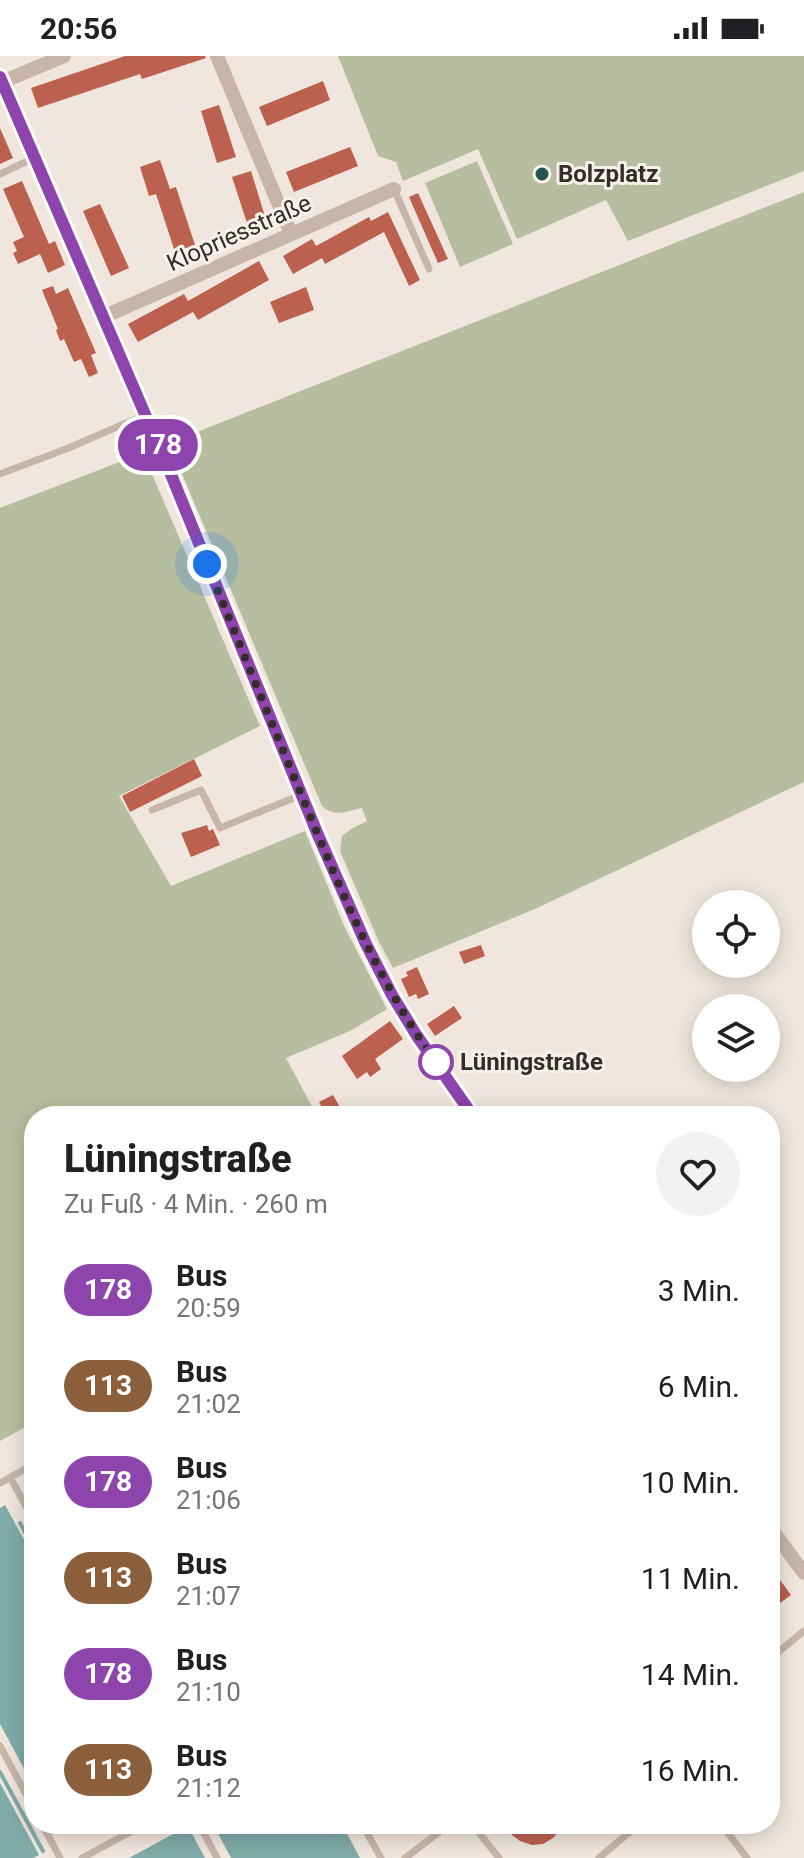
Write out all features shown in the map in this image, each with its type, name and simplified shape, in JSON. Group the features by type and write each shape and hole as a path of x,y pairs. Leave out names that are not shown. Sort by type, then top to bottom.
{"street":[{"path":"64,56 1,80 6,106 34,158 103,317 366,944 417,1036 466,1106"},
{"path":"217,56 291,234"},
{"name":"Klopriesstraße","path":"103,317 394,189"},
{"path":"780,1541 804,1573"}],"lane":[{"path":"0,174 34,158"},
{"path":"394,189 429,269"},
{"path":"0,474 145,415"},
{"path":"152,810 201,790 220,828 301,795"},
{"path":"0,1483 24,1469"},
{"path":"10,1477 24,1503"},
{"path":"780,1651 804,1631"},
{"path":"0,1746 24,1790"},
{"path":"47,1834 60,1858"},
{"path":"82,1858 126,1834"},
{"path":"204,1834 217,1858"},
{"path":"368,1834 381,1858"},
{"path":"405,1858 437,1834"},
{"path":"480,1834 499,1858"},
{"path":"599,1858 627,1834"},
{"path":"729,1834 747,1858"}],"green space":[{"path":"338,56 804,56 804,171 628,241 606,200 517,239 478,149 403,181 396,162 378,156"},
{"path":"477,161 513,244 460,267 425,183"},
{"path":"804,192 804,782 537,908 393,968 340,851 342,836 367,821 362,808 337,813 322,806 169,443"},
{"path":"143,453 260,726 119,796 171,886 305,831 344,926 387,1009 350,1031 286,1058 312,1106 24,1106 24,1428 0,1441 0,508"}],"water":[{"path":"5,1505 24,1540 24,1768 0,1724 0,1508"},
{"path":"0,1783 24,1827 24,1834 28,1834 39,1855 33,1858 0,1858"},
{"path":"173,1834 192,1834 205,1858 129,1858"},
{"path":"218,1834 347,1834 360,1858 231,1858"}],"building":[{"path":"125,56 206,58 142,79 140,74 38,108 31,88"},
{"path":"323,81 330,100 267,126 259,107"},
{"path":"219,105 236,157 217,163 201,111"},
{"path":"0,128 13,158 0,164"},
{"path":"350,147 358,166 294,192 286,172"},
{"path":"160,160 170,189 176,187 195,245 175,252 156,194 149,196 140,167"},
{"path":"251,171 267,223 249,229 232,177"},
{"path":"22,181 49,244 55,241 65,265 48,273 40,254 18,264 13,253 17,251 13,242 24,237 3,189"},
{"path":"418,193 448,259 438,263 409,197"},
{"path":"100,204 129,268 111,276 83,211"},
{"path":"388,212 420,280 409,286 384,232 325,264 322,258 293,274 283,256 312,239 316,246 369,217 371,221"},
{"path":"259,261 269,280 198,320 193,312 138,342 128,324 184,294 188,301"},
{"path":"53,286 56,294 68,288 96,353 91,355 98,373 89,377 81,359 74,362 64,339 60,341 42,290"},
{"path":"306,287 314,310 279,323 270,302"},
{"path":"194,759 202,776 130,812 122,796"},
{"path":"207,825 209,831 213,829 220,845 191,857 181,833"},
{"path":"481,945 485,956 464,964 459,952"},
{"path":"417,967 429,994 418,999 416,994 409,997 401,979 408,976 406,972"},
{"path":"454,1006 462,1018 435,1036 427,1024"},
{"path":"390,1021 403,1039 375,1059 381,1069 370,1077 367,1072 357,1079 342,1056"},
{"path":"333,1095 339,1106 321,1106 319,1102"},
{"path":"780,1580 791,1595 780,1603"},
{"path":"557,1834 543,1844 532,1845 512,1835"}],"waterway":[{"path":"20,1523 24,1530"},
{"path":"0,1772 24,1816"},
{"path":"34,1834 43,1851"}],"bus line":[{"name":"178","path":"0,77 172,477 318,835 366,944 417,1036 466,1106"}],"place":[{"name":"Bolzplatz","path":"542,174"},
{"name":"Lüningstraße","path":"436,1062"}],"route":[{"path":"207,564 366,944 417,1036 436,1062"}]}
